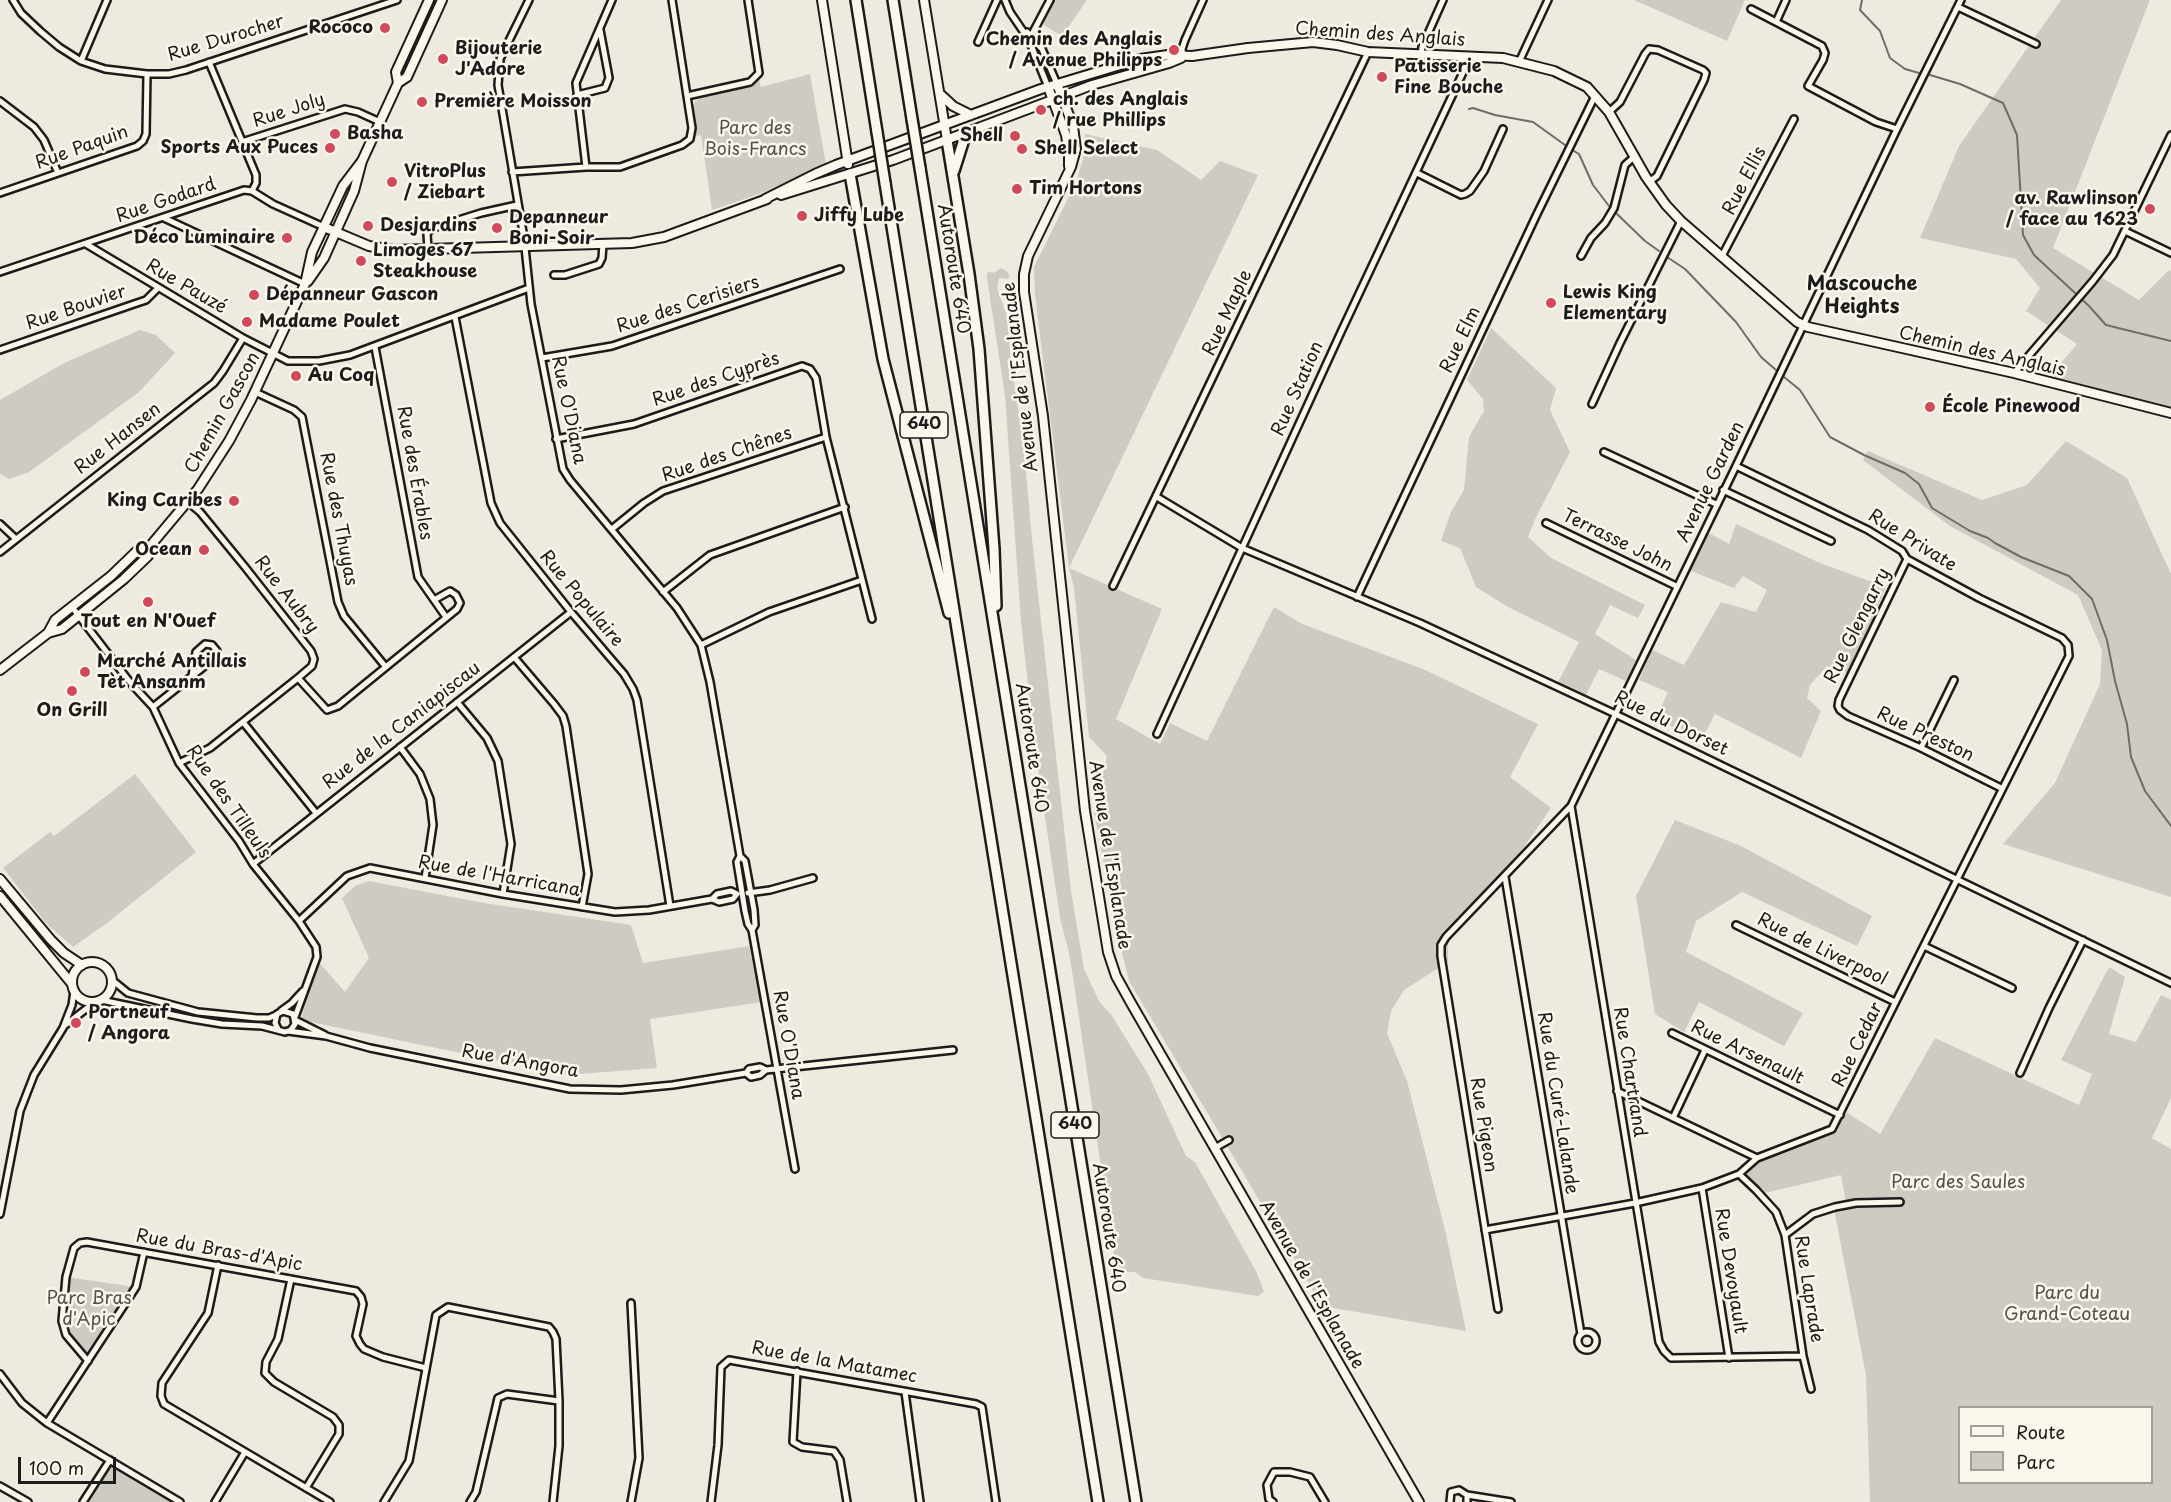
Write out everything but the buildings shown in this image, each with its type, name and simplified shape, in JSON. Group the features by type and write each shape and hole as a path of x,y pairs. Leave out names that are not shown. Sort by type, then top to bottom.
{"highway":[{"name":"640","path":"856,0 1098,1502"},
{"name":"Autoroute 640","path":"893,0 1136,1502"},
{"path":"953,174 966,133"},
{"path":"947,140 970,280 980,367 994,549 998,648"},
{"path":"849,174 883,359 963,667"}],"street":[{"name":"Rue Durocher","path":"13,0 21,14 59,47 81,61 105,69 147,74 169,74 209,63 397,0"},
{"path":"81,61 107,0"},
{"path":"429,0 441,3"},
{"name":"Chemin Gascon","path":"398,83 396,72 429,0"},
{"name":"Rue O'Diana","path":"529,0 500,59 498,85 525,246 529,288 563,469 690,626 701,645 710,682 740,856 745,861 751,892 755,925 752,930"},
{"path":"586,166 576,83 612,0"},
{"path":"512,172 586,166 620,167 682,145 690,139 692,134 672,0"},
{"path":"687,96 750,82 759,73 748,0"},
{"path":"822,0 849,174"},
{"path":"924,0 947,140"},
{"path":"978,42 997,0"},
{"path":"1005,0 1010,12 1046,57 1058,84"},
{"path":"1048,87 1030,38 1050,0"},
{"path":"1183,57 1182,49 1185,40 1203,0"},
{"path":"1421,54 1443,0"},
{"path":"1519,62 1548,0"},
{"path":"1776,22 1786,0"},
{"name":"Avenue Garden","path":"1441,945 1446,937 1571,806 1961,0"},
{"name":"Chemin Gascon","path":"0,670 48,633 62,629 80,616 139,565 148,556 151,545 188,502 223,452 255,392 305,284 324,258 354,191 362,161 398,83 407,77 441,3"},
{"path":"1958,7 2036,44"},
{"path":"1751,9 1822,46 1825,53 1823,60 1808,86 1876,122 1897,129"},
{"path":"577,95 605,88 609,78 599,28"},
{"name":"Chemin des Anglais","path":"765,200 814,174 847,161 1048,87 1140,59 1168,55 1183,57 1313,42 1368,52 1503,58 1554,71 1587,87 1609,112 1649,182 1681,221 1803,325 2014,373 2171,413"},
{"path":"1609,112 1620,102 1649,49 1658,50 1703,70 1706,74 1657,176 1649,182"},
{"name":"Rue Maple","path":"1113,586 1368,52"},
{"name":"Chemin des Anglais","path":"336,232 381,249 428,250 603,244 657,239 765,200 947,140 1092,85 1170,63 1183,57"},
{"name":"Rue Station","path":"1157,734 1341,332 1417,173 1468,57"},
{"path":"209,63 256,175 256,183 252,191 273,204 336,232"},
{"name":"Rue Paquin","path":"0,193 137,146 146,134 147,74"},
{"name":"Avenue de l'Esplanade","path":"1058,84 1074,130 1076,146 1074,160 1028,256 1023,286 1042,409 1088,833 1105,939 1114,970 1419,1502"},
{"name":"Avenue de l'Esplanade","path":"1048,87 1065,130 1069,150 1065,179"},
{"path":"940,94 953,106 971,115"},
{"name":"Rue Elm","path":"1357,597 1595,96"},
{"path":"0,101 34,127 44,140 58,173"},
{"name":"Rue Joly","path":"242,142 341,110 353,110 380,122"},
{"name":"Rue Ellis","path":"1722,256 1794,119"},
{"path":"1417,173 1461,195 1465,194 1470,191 1484,171 1503,129"},
{"path":"2014,373 2113,255 2171,135"},
{"path":"1581,256 1591,238 1605,223 1614,208 1624,168 1635,156"},
{"name":"Chemin Gascon","path":"305,284 312,252 344,186 362,161"},
{"name":"Rue Godard","path":"0,272 244,190 252,191"},
{"path":"428,250 428,232 433,228 517,205"},
{"path":"164,218 305,284"},
{"path":"1592,404 1681,221"},
{"path":"2125,231 2171,253"},
{"name":"Rue Pauzé","path":"86,244 243,338 286,361 319,361 344,357 529,288"},
{"path":"554,275 565,275 599,264 603,258 603,244"},
{"name":"Rue des Cerisiers","path":"542,358 612,346 840,269"},
{"name":"Rue Bouvier","path":"0,350 146,300 158,288"},
{"name":"Rue Populaire","path":"455,317 491,503 500,524 624,674 633,689 637,700 670,906"},
{"name":"Rue Hansen","path":"0,552 214,382 224,371 243,338"},
{"name":"Rue des Érables","path":"375,347 418,577 446,617"},
{"name":"Rue des Cyprès","path":"556,439 634,424 802,366 810,369 816,378 826,437 872,619"},
{"name":"Rue des Thuyas","path":"255,392 294,410 302,417 338,602 344,616 385,666"},
{"name":"Rue des Chênes","path":"612,529 663,491 826,437"},
{"path":"1604,452 1716,504"},
{"name":"Rue Private","path":"1736,466 1868,530 1902,551 1907,559 1979,598 2062,638 2068,645"},
{"path":"1723,490 1831,541"},
{"name":"Rue du Dorset","path":"1157,497 1242,548 1420,623 1615,714 2171,982"},
{"name":"Rue Aubry","path":"179,763 210,748 298,678 312,666 314,659 311,651 212,526 188,502"},
{"path":"663,592 710,555 844,507"},
{"path":"0,524 16,539"},
{"name":"Terrasse John","path":"1546,524 1676,586"},
{"name":"Chemin Gascon","path":"48,633 55,620 111,576 140,548 151,545"},
{"name":"Rue Glengarry","path":"1838,706 1907,559"},
{"path":"701,645 769,612 862,580"},
{"path":"298,678 327,710 338,706 457,609 460,603 456,595 450,591 434,600"},
{"name":"Rue des Tilleuls","path":"72,607 129,681 153,707 179,763 239,841 253,864 299,921 316,947 317,957 295,1019"},
{"name":"Rue de la Caniapiscau","path":"253,864 571,612"},
{"path":"153,707 216,657 217,651 212,645 205,645 196,652 192,676"},
{"name":"Rue Cedar","path":"1485,1230 1635,1203 1702,1188 1739,1174 1757,1158 1832,1129 2068,656 2068,645"},
{"path":"514,657 554,704 563,716 566,726 588,874 582,907"},
{"path":"1920,748 1954,680"},
{"path":"457,702 487,738 498,761 511,844 503,894"},
{"name":"Rue Preston","path":"1838,706 1843,713 2001,788"},
{"path":"243,722 316,813"},
{"path":"400,747 420,774 430,799 433,825 424,878"},
{"name":"Rue Chartrand","path":"1571,806 1659,1342 1671,1358 1729,1358"},
{"name":"Rue O'Diana","path":"740,856 737,862 740,894 748,924 752,930 794,1166"},
{"name":"Rue de l'Harricana","path":"299,921 347,876 370,868 503,894 615,912 649,910 712,899 719,902 734,899 740,894 770,891 813,878"},
{"name":"Rue du Curé-Lalande","path":"1504,877 1581,1334"},
{"path":"0,879 51,940 64,953 82,965"},
{"path":"0,896 82,1000 222,1024 262,1026 288,1031 294,1027 295,1019 290,1012 279,1013 269,1018 257,1018 198,1012 129,993 112,980"},
{"name":"Rue de Liverpool","path":"1736,925 1895,1002"},
{"path":"2020,1072 2083,940"},
{"name":"Rue Pigeon","path":"1441,945 1442,966 1498,1309"},
{"path":"1924,946 2012,988"},
{"path":"0,1214 20,1111 34,1075 63,1028 72,1005 74,974 82,965 95,962 101,964 110,973 112,980 110,992 63,1028"},
{"name":"Rue des Tilleuls","path":"279,1013 304,990"},
{"path":"278,1029 275,1023 279,1013"},
{"name":"Rue d'Angora","path":"295,1019 326,1036"},
{"name":"Rue d'Angora","path":"288,1031 326,1036 370,1048 570,1089 621,1090 746,1073 751,1077 760,1075 766,1070 953,1050"},
{"name":"Rue Arsenault","path":"1672,1033 1840,1115"},
{"path":"1673,1118 1705,1050"},
{"path":"1617,1091 1757,1158"},
{"path":"1215,1148 1230,1140"},
{"name":"Rue Laprade","path":"1739,1174 1776,1212 1785,1235 1803,1356 1811,1389"},
{"name":"Rue Devoyault","path":"1702,1188 1729,1358"},
{"path":"1785,1235 1813,1214 1835,1207 1856,1203 1900,1202"},
{"name":"Rue du Bras-d'Apic","path":"88,1361 66,1335 62,1322 66,1277 74,1248 80,1243 87,1242 356,1290 363,1304 357,1336 364,1349 383,1357 426,1368"},
{"path":"47,1423 136,1287 144,1252"},
{"path":"218,1265 208,1312 162,1383 160,1396 164,1404 330,1502"},
{"path":"291,1279 278,1339 266,1362 266,1372 274,1382 333,1417 339,1425 339,1434 306,1488"},
{"path":"631,1303 639,1458 631,1502"},
{"path":"384,1502 408,1461 436,1315 448,1307 549,1327 556,1339 559,1446 553,1502"},
{"path":"1729,1358 1803,1356"},
{"name":"Rue de la Matamec","path":"711,1502 718,1444 721,1367 729,1360 976,1404 982,1407 996,1502"},
{"path":"797,1371 793,1442 802,1447 834,1451 840,1460 847,1502"},
{"path":"0,1374 22,1403 47,1423 180,1502"},
{"path":"905,1392 920,1502"},
{"path":"470,1502 476,1492 498,1398 507,1394 559,1401"},
{"path":"215,1502 245,1452"},
{"path":"83,1502 110,1460"},
{"path":"1273,1502 1269,1499 1267,1485 1274,1472 1290,1472 1310,1477 1324,1502 1317,1502"},
{"path":"0,1495 2,1487 28,1502"},
{"path":"1450,1502 1450,1495 1459,1490 1467,1499 1511,1502"}],"green space":[{"path":"1046,0 1087,0 1062,36 1044,25 1042,8"},
{"path":"1634,0 1745,0 1727,41"},
{"path":"2061,0 2150,0 2053,248 2139,300 2169,270 2171,271 2171,411 2048,379 2077,344 2026,311 2040,288 2016,259 1920,238 1959,146"},
{"name":"Parc des Bois-Francs","path":"810,74 826,165 759,194 712,210 701,135 696,136 693,107 695,102 700,98 750,86 759,79 761,87"},
{"path":"1085,134 1157,150 1201,180 1220,161 1258,175 1069,568 1035,295 1034,267 1076,182 1083,159"},
{"path":"1001,268 1008,272 1009,276 1008,279 999,278 997,288 1007,316 1011,363 1023,439 1071,891 1084,969 1099,1001 1112,1016 1148,1074 1186,1156 1195,1162 1257,1273 1264,1292 1258,1296 1143,1278 1135,1272 1123,1272 1116,1268 1074,984 1060,918 1035,749 1021,621 1005,396 987,278 987,273 994,273"},
{"path":"1491,328 1556,388 1550,410 1570,452 1528,537 1551,558 1645,605 1638,618 1610,605 1595,634 1636,660 1626,681 1599,669 1586,695 1558,682 1579,642 1508,607 1476,587 1460,548 1441,541 1451,512 1464,490 1469,437 1484,411 1483,399 1467,380"},
{"path":"140,330 156,335 175,353 139,392 29,472 9,479 0,474 0,400 64,363"},
{"path":"2066,441 2127,478 2171,574 2171,897 2003,844 2055,783 2100,684 2102,650 2078,595 1950,526 1863,460 1868,451 1982,500 2027,485"},
{"path":"1736,524 1820,563 1886,587 1849,674 1827,666 1810,685 1807,698 1821,711 1801,758 1715,714 1701,741 1656,719 1668,692 1639,680 1652,650 1684,665 1721,602 1756,612 1767,590 1743,576 1734,588 1691,571 1707,532 1729,544"},
{"path":"1069,568 1162,609 1116,719 1160,744 1170,723 1207,741 1274,607 1302,624 1423,669 1538,724 1510,777 1551,808 1519,854 1508,879 1448,939 1448,962 1404,990 1391,1011 1387,1033 1407,1081 1446,1234 1466,1331 1322,1306 1129,981 1114,920 1094,811 1107,756 1089,737 1074,588"},
{"path":"135,774 196,852 73,947 46,923 3,868 50,832 54,836"},
{"path":"1675,820 1741,846 1872,916 1857,946 1742,892 1696,921 1686,952 1803,1013 1784,1046 1699,1002 1684,1032 1655,1014 1636,896"},
{"path":"369,881 484,903 631,925 643,963 749,946 762,1002 650,1019 657,1068 567,1075 301,1020 316,959 345,992 369,958 342,898 355,886"},
{"path":"2109,967 2125,977 2109,1034 2136,1042 2161,995 2171,1000 2171,1098 2152,1138 2171,1149 2171,1502 1870,1502 1866,1375 1834,1209 1846,1203 1841,1175 1765,1193 1741,1172 1758,1162 1838,1130 1843,1110 1880,1134 1935,1038 2079,1105 2092,1074 2061,1060"},
{"name":"Parc Bras d'Apic","path":"66,1277 136,1287 88,1361 66,1335 63,1306"},
{"path":"110,1463 179,1502 87,1502"}],"waterway":[{"path":"1862,0 1860,10 1880,31 1890,58 1905,69 1919,73"},
{"path":"1930,75 1960,84 2003,103 2017,135 2023,235 2034,255 2106,325 2171,341"},
{"path":"1469,109 1533,122 1565,145"},
{"path":"1574,151 1579,154 1593,185 1609,206"},
{"path":"1617,214 1659,251"},
{"path":"1667,257 1685,269 1736,322 1761,357 1776,370"},
{"path":"1784,377 1800,390 1830,437 1905,473 1919,484 1932,508 1970,531 1988,538 2021,557 2069,576 2092,599 2107,640 2127,724 2131,757 2145,791 2171,826"}],"place":[{"name":"Rococo","path":"385,28"},
{"name":"Chemin des Anglais / Avenue Philipps","path":"1174,50"},
{"name":"Bijouterie J'Adore","path":"443,59"},
{"name":"Patisserie Fine Bouche","path":"1382,77"},
{"name":"Première Moisson","path":"422,102"},
{"name":"ch. des Anglais / rue Phillips","path":"1041,110"},
{"name":"Basha","path":"335,134"},
{"name":"Shell","path":"1015,136"},
{"name":"Sports Aux Puces","path":"330,148"},
{"name":"Shell Select","path":"1022,149"},
{"name":"VitroPlus / Ziebart","path":"392,182"},
{"name":"Tim Hortons","path":"1017,189"},
{"name":"av. Rawlinson / face au 1623","path":"2150,209"},
{"name":"Jiffy Lube","path":"802,216"},
{"name":"Desjardins","path":"368,226"},
{"name":"Depanneur Boni-Soir","path":"497,228"},
{"name":"Déco Luminaire","path":"287,238"},
{"name":"Limoges 67 Steakhouse","path":"361,261"},
{"name":"Dépanneur Gascon","path":"254,295"},
{"name":"Lewis King Elementary","path":"1551,303"},
{"name":"Madame Poulet","path":"247,322"},
{"name":"Au Coq","path":"296,376"},
{"name":"École Pinewood","path":"1930,407"},
{"name":"King Caribes","path":"234,501"},
{"name":"Ocean","path":"204,550"},
{"name":"Tout en N'Ouef","path":"148,602"},
{"name":"Marché Antillais Tèt Ansanm","path":"85,672"},
{"name":"On Grill","path":"72,691"},
{"name":"Portneuf / Angora","path":"76,1023"}],"district":[{"name":"Mascouche Heights","path":"1862,296"}],"park label":[{"name":"Parc des Saules","path":"1958,1183"},
{"name":"Parc du Grand-Coteau","path":"2067,1304"}]}
